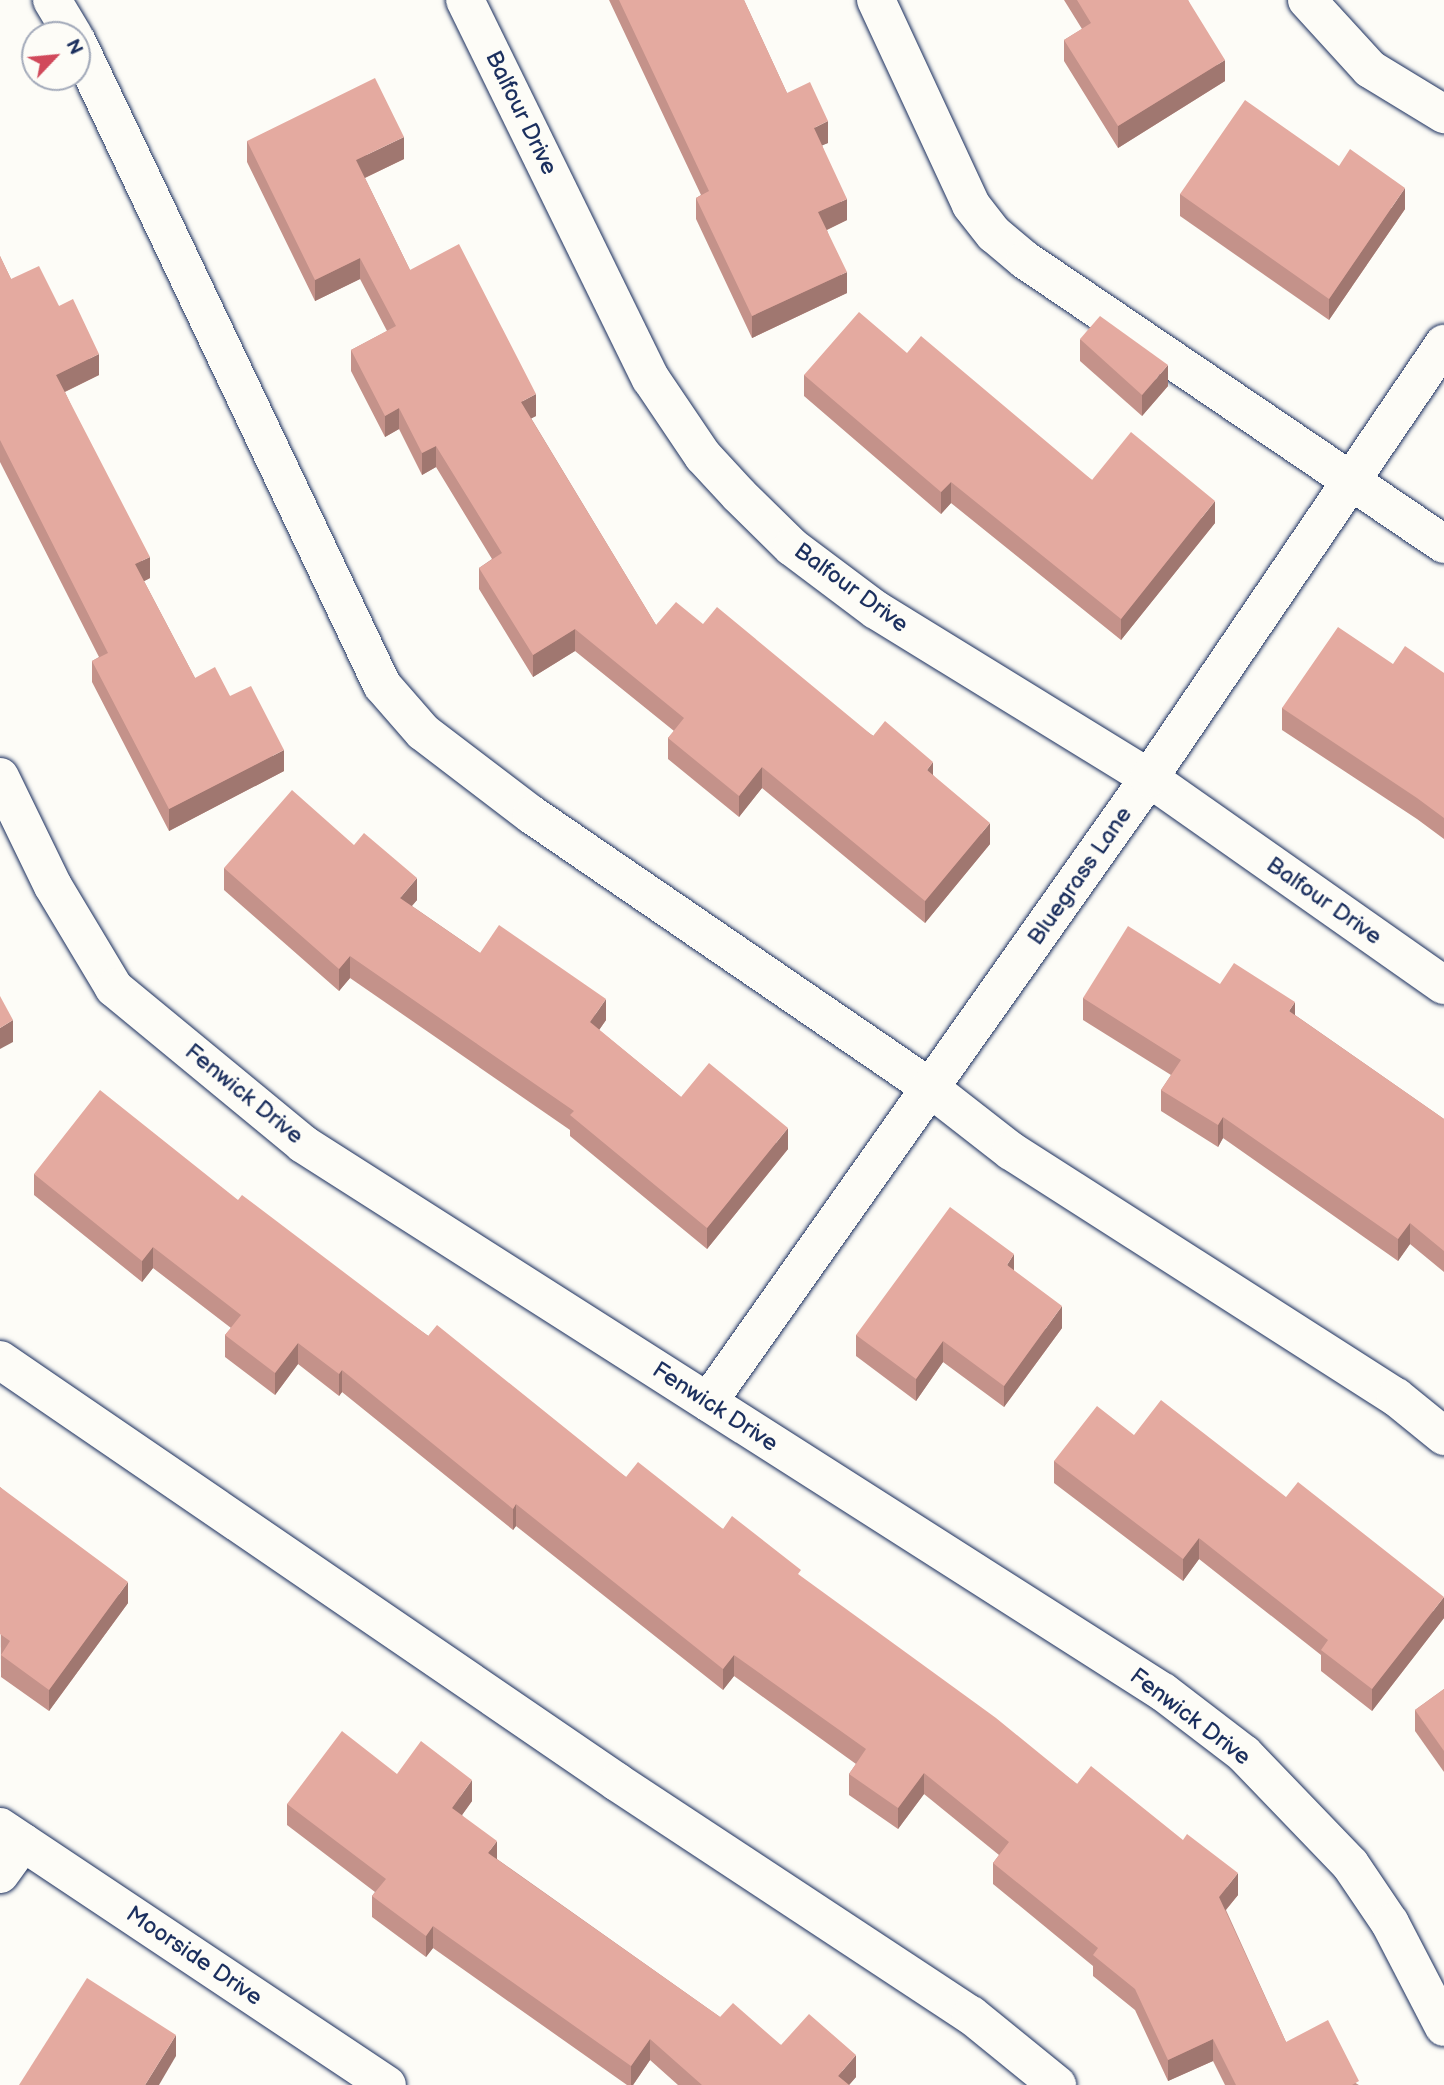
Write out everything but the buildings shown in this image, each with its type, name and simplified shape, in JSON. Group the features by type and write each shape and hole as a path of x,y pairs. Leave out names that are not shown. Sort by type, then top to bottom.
{"street":[{"path":"52,0 65,21"},
{"name":"Balfour Drive","path":"465,0 651,379 703,456 792,547 876,610 1149,778 1444,985"},
{"path":"876,0 971,205 994,234 1026,260 1444,544"},
{"path":"1307,0 1370,69 1444,114"},
{"path":"91,72 382,685 423,732 532,815 930,1087 1011,1152 1396,1397 1444,1436"},
{"name":"Bluegrass Lane","path":"708,1402 1149,778 1444,344"},
{"name":"Fenwick Drive","path":"0,777 53,886 114,988 303,1143 1163,1692 1244,1755 1350,1864 1390,1923 1444,2028"},
{"path":"0,1360 617,1782 971,2015 1057,2085"},
{"path":"0,1874 11,1834"},
{"name":"Moorside Drive","path":"11,1834 387,2085"}]}
